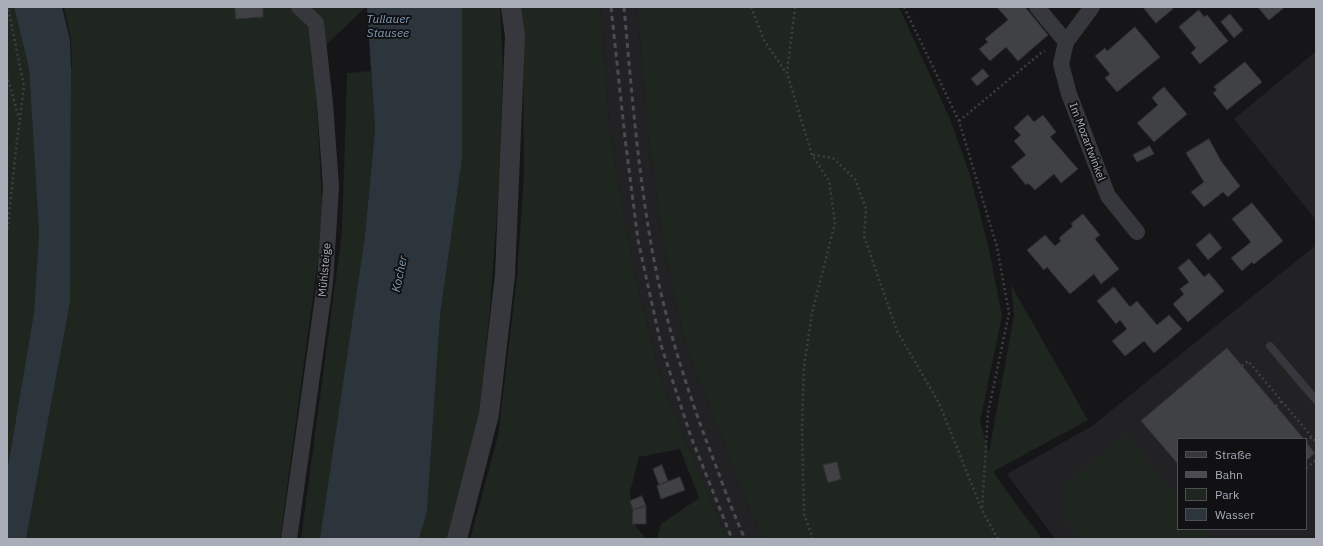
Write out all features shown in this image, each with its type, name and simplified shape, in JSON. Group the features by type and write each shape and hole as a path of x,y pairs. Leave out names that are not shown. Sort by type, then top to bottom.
{"street":[{"name":"Mühlsteige","path":"289,539 325,282 331,187 325,104 316,23 299,7"},
{"path":"457,539 489,414 505,275 515,36 511,7"},
{"path":"1037,7 1066,42"},
{"name":"Im Mozartwinkel","path":"1092,7 1066,42 1061,64 1069,94 1108,196 1138,232"}],"lane":[{"path":"1270,346 1316,400"}],"path":[{"path":"7,234 24,87 8,7"},
{"path":"751,7 764,40 787,73 812,155 829,181 835,223 812,313 804,367 802,430 804,514 813,539"},
{"path":"787,73 795,7"},
{"path":"904,7 959,121 997,247 1009,313 988,413 982,510"},
{"path":"959,121 1042,53 1066,42"},
{"path":"7,75 19,121"},
{"path":"812,155 833,158 855,179 866,209 864,236 897,331 939,404 982,510 998,539"},
{"path":"1242,366 1248,361 1316,442"},
{"path":"1276,406 1282,401"},
{"path":"1307,441 1312,437"},
{"path":"1307,467 1316,460"}],"shaded area":[{"path":"600,7 637,7 648,132 661,231 684,341 751,514 764,539 727,539 662,383 640,295 629,243 610,132"},
{"path":"1316,51 1316,220 1234,119"},
{"path":"1316,245 1316,539 1055,539 1007,474 1092,426"}],"green space":[{"path":"7,7 14,7 29,69 39,233 34,312 7,472"},
{"path":"64,7 366,7 328,43 314,50 323,224 280,539 26,539 70,303 72,67 71,40"},
{"path":"462,7 500,7 503,69 498,199 490,308 479,417 449,539 419,539 427,512 440,316 462,159"},
{"path":"520,7 600,7 610,132 629,243 640,295 662,383 727,539 657,539 661,524 699,498 680,449 639,457 630,492 635,525 646,539 470,539 498,436 517,277 524,175 523,60"},
{"path":"637,7 899,7 950,119 970,175 989,249 1002,316 980,422 989,452 1014,316 1011,285 1088,420 994,471 995,475 1042,539 764,539 751,514 684,341 661,231 648,132"},
{"path":"371,71 375,129 365,235 323,522 320,539 301,539 342,232 347,73"},
{"path":"1125,433 1177,497 1177,530 1204,530 1211,539 1080,539 1064,516 1064,486"}],"water":[{"path":"14,7 62,7 70,40 71,67 70,303 26,539 7,539 7,472 34,312 39,233 29,69"},
{"path":"367,7 462,7 462,159 440,316 427,512 419,539 320,539 365,235 375,129"}],"building":[{"path":"235,7 263,7 263,17 236,19"},
{"path":"997,7 1025,7 1048,35 1018,61 1006,47 990,61 979,49 988,42 985,39 1008,20"},
{"path":"1143,7 1171,7 1173,9 1156,23"},
{"path":"1258,7 1285,7 1269,20"},
{"path":"1199,10 1204,17 1207,15 1228,41 1200,64 1191,53 1196,48 1179,27"},
{"path":"1230,14 1243,30 1234,38 1221,22"},
{"path":"1135,27 1160,57 1117,92 1105,78 1110,74 1095,56 1105,48 1107,51"},
{"path":"1245,62 1262,82 1227,110 1213,93 1217,90 1214,87"},
{"path":"983,69 989,76 977,86 971,79"},
{"path":"1164,87 1187,114 1154,142 1137,123 1158,105 1152,98"},
{"path":"1028,115 1034,122 1043,115 1056,132 1050,137 1078,169 1061,183 1054,174 1035,190 1028,183 1026,185 1011,167 1026,155 1014,141 1021,135 1014,128"},
{"path":"1209,139 1221,161 1240,186 1228,197 1223,192 1204,207 1191,192 1204,182 1186,153"},
{"path":"1150,146 1154,154 1137,162 1133,155"},
{"path":"1252,203 1283,241 1254,264 1252,262 1242,271 1231,258 1251,242 1232,219"},
{"path":"1083,214 1100,235 1095,239 1119,269 1101,284 1094,274 1070,294 1047,267 1044,270 1027,250 1045,235 1055,246 1061,241 1059,238 1073,226 1071,224"},
{"path":"1210,233 1222,248 1208,260 1196,245"},
{"path":"1189,259 1204,277 1209,273 1224,291 1188,322 1173,304 1184,294 1180,289 1189,282 1178,268"},
{"path":"1114,287 1130,307 1137,301 1157,325 1169,315 1182,329 1154,353 1144,341 1125,356 1112,341 1127,329 1120,320 1116,324 1097,301"},
{"path":"1227,348 1303,438 1177,438 1177,463 1141,421"},
{"path":"1307,443 1315,453 1307,460"},
{"path":"837,462 841,479 828,483 823,465"},
{"path":"662,465 668,481 659,485 653,469"},
{"path":"680,477 685,490 661,499 657,486"},
{"path":"642,496 646,506 633,510 630,501"},
{"path":"646,506 646,524 632,524 633,510"}],"railway":[{"path":"611,7 638,240 661,345 691,437 732,539"},
{"path":"624,7 641,180 655,267 677,354 695,410 726,494 745,539"}],"water label":[{"name":"Tullauer Stausee","path":"388,27"},
{"name":"Kocher","path":"400,274"}]}
